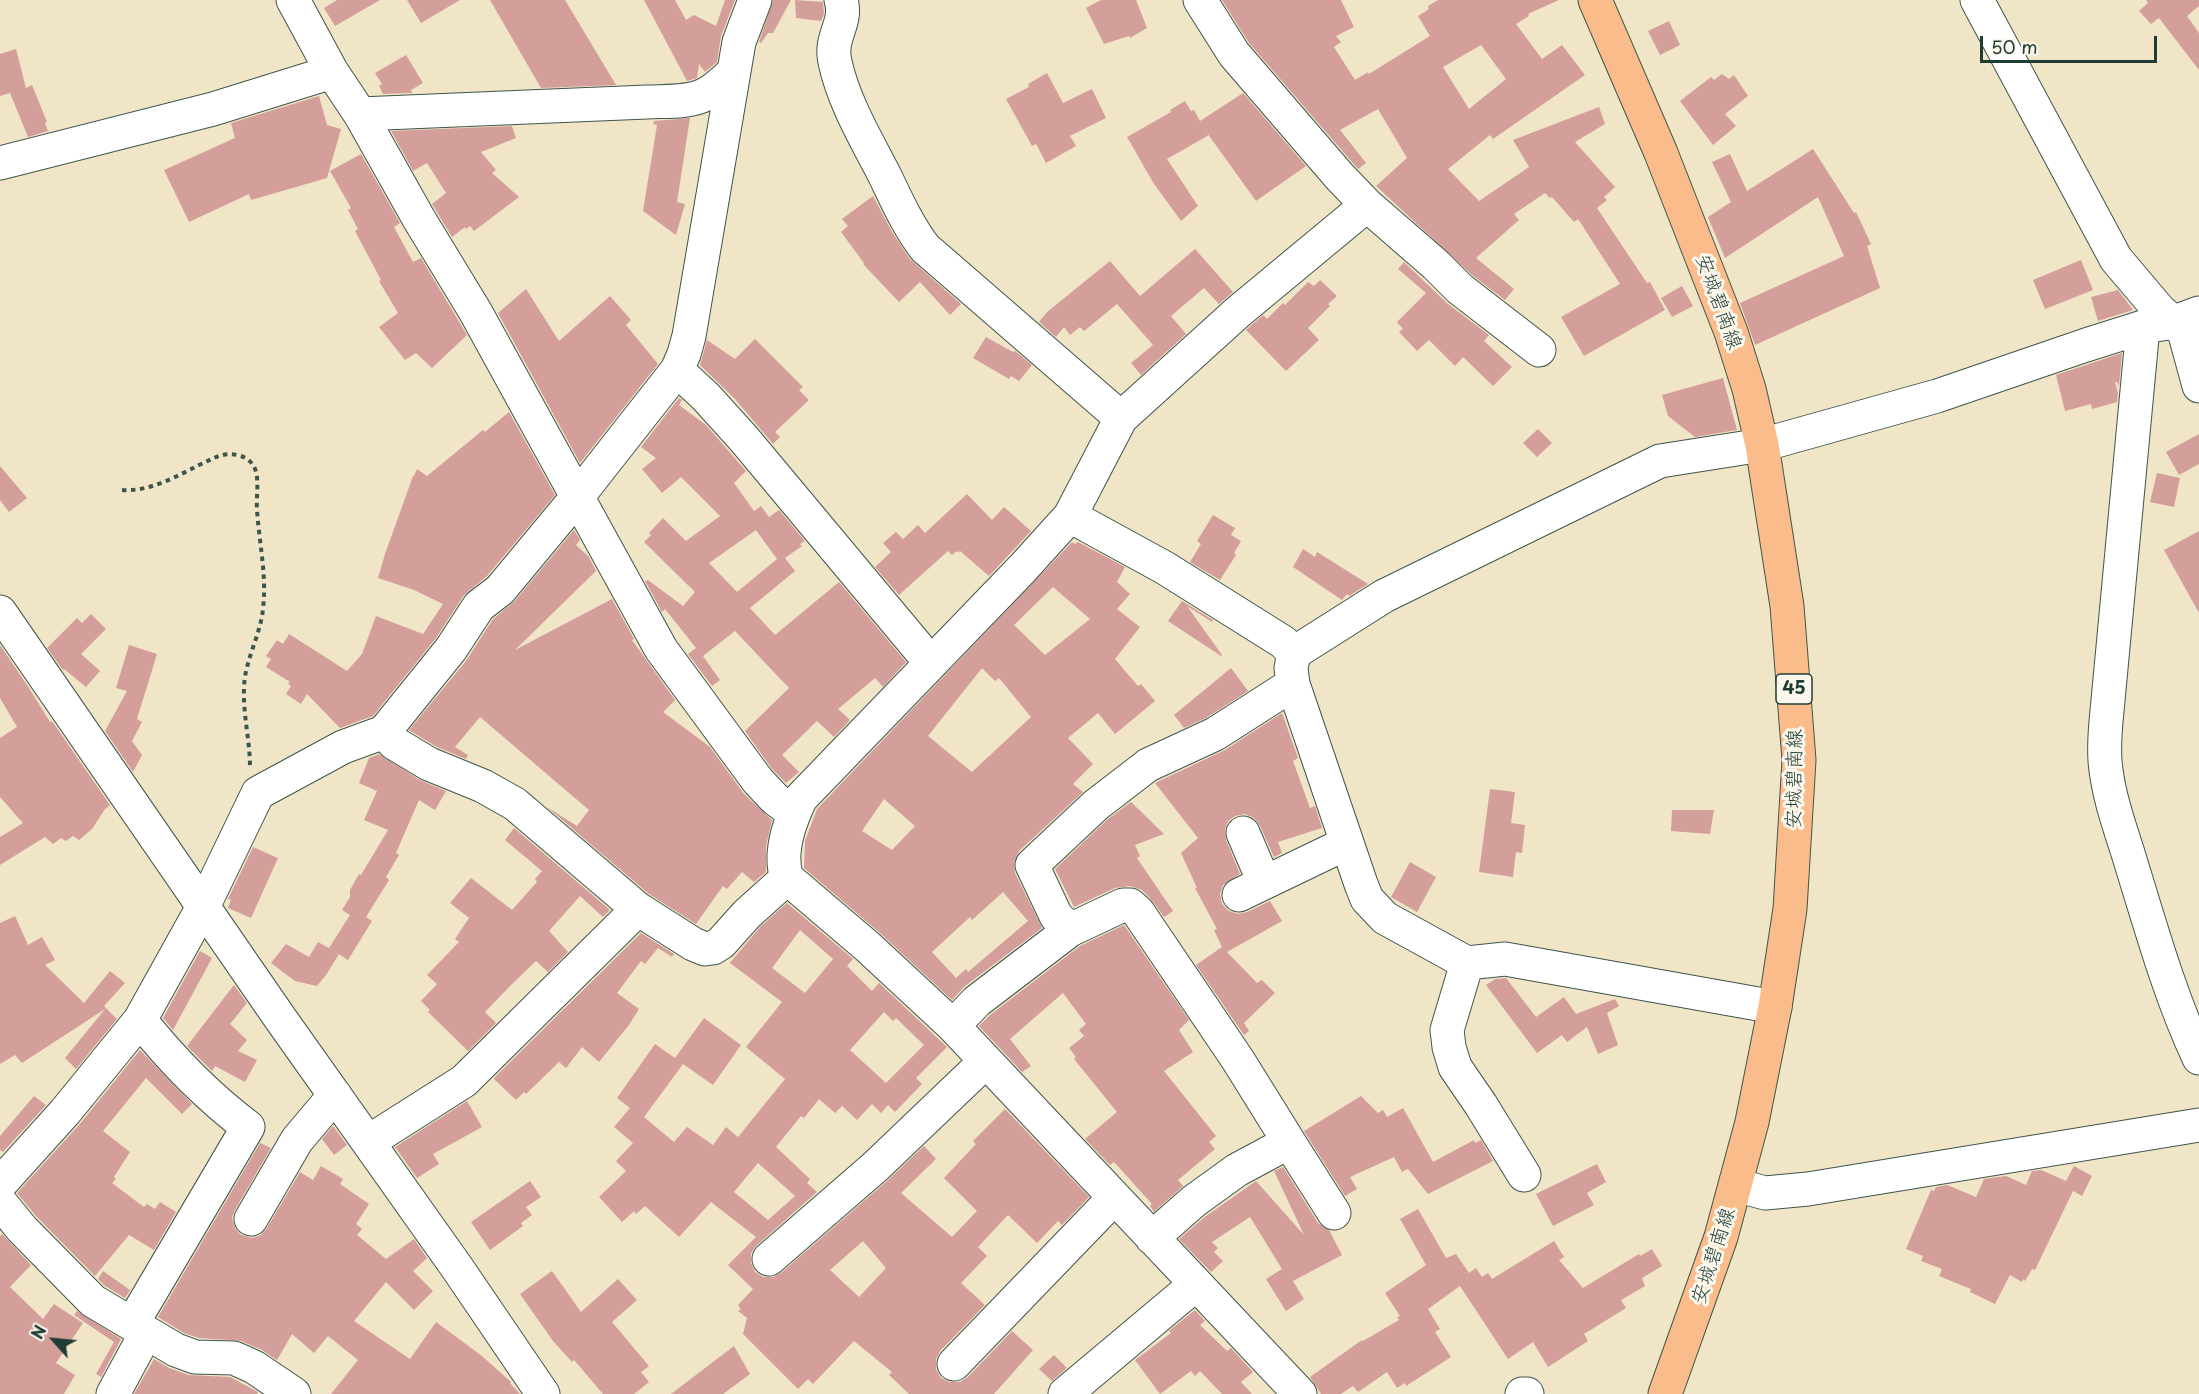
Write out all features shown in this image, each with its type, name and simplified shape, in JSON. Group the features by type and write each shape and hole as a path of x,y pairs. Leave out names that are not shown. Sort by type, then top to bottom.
{"main road":[{"name":"安城碧南線","path":"1595,0 1662,153 1731,332 1749,389 1762,445 1788,606 1799,760 1790,909 1775,1007 1752,1122 1721,1237 1665,1394"}],"street":[{"path":"292,0 332,72 360,114 418,219 476,311 661,649 758,781 775,799 794,813"},
{"path":"0,1184 65,1112 140,1020 204,905 258,793 343,747 384,732 451,649 479,606 500,590 578,496 677,370 689,336 739,42 755,0"},
{"path":"841,0 844,14 835,35 834,60 855,120 912,230 925,248 1121,418"},
{"path":"1200,0 1234,54 1367,205 1436,265 1460,290 1539,350"},
{"path":"1977,0 2116,259 2160,311 2187,317"},
{"path":"0,163 213,109 332,72"},
{"path":"360,114 685,99 701,97 715,89 734,72"},
{"path":"1300,1394 953,1026 868,947 787,878 783,856 794,813 801,798 1022,569 1070,516 1121,418 1238,312 1367,205"},
{"path":"1070,930 1056,916 1032,865 1096,805 1148,765 1215,734 1384,596 1660,460 1762,445 1937,396 2143,327 2187,317"},
{"path":"2187,317 2184,331 2199,386"},
{"path":"2143,327 2104,750 2106,771 2118,819 2156,944 2186,1031 2199,1058"},
{"path":"677,370 706,397 744,439 931,663"},
{"path":"1070,516 1165,568 1283,642 1367,899 1385,918 1467,963 1505,959 1775,1007"},
{"path":"0,612 543,1394"},
{"path":"384,732 394,743 429,764 483,786 515,804 638,909 693,944 705,949 713,948 721,943 747,914 787,878"},
{"path":"1243,833 1252,889 1347,843"},
{"path":"953,1026 977,1001 1070,930 1123,904 1130,905 1138,912 1238,1060 1334,1214"},
{"path":"368,1142 464,1081 638,909"},
{"path":"1467,963 1447,1030 1449,1047 1455,1067 1524,1175"},
{"path":"113,1394 139,1329 248,1127 224,1110 193,1080 168,1055 140,1020"},
{"path":"769,1259 875,1167 986,1061"},
{"path":"251,1219 297,1140 335,1095"},
{"path":"1736,1185 1765,1193 1808,1189 2199,1125"},
{"path":"1152,1238 1194,1201 1237,1170 1289,1142"},
{"path":"954,1364 1114,1198"},
{"path":"0,1202 22,1229 93,1301 176,1350 195,1357 234,1358 254,1367 294,1394"},
{"path":"1065,1394 1196,1284"}],"path":[{"path":"122,490 134,491 148,487 222,453 240,455 251,461 256,472 256,508 265,579 259,633 243,688 250,750 250,772 258,793"}],"building":[{"path":"337,0 380,0 335,26 324,8"},
{"path":"407,0 460,0 421,23"},
{"path":"490,0 565,0 616,85 541,88"},
{"path":"644,0 675,0 686,20 694,15 716,26 725,0 735,0 721,36 717,62 705,72 699,64 697,78 687,81"},
{"path":"773,0 791,0 773,33 768,33 761,43 759,42"},
{"path":"795,0 823,2 824,14 821,21 796,18"},
{"path":"1101,0 1136,0 1147,28 1130,38 1129,36 1104,44 1086,8"},
{"path":"1222,0 1341,0 1354,27 1336,36 1341,42 1334,47 1355,80 1368,72 1369,74 1430,36 1418,16 1438,0 1559,0 1528,14 1529,16 1516,24 1542,59 1562,45 1585,75 1493,139 1490,135 1448,169 1479,201 1529,167 1513,140 1599,107 1605,124 1575,142 1615,187 1604,197 1607,200 1597,208 1647,283 1650,282 1665,310 1584,356 1561,317 1620,284 1578,219 1574,222 1552,197 1550,198 1545,193 1514,214 1519,220 1476,258 1514,289 1505,300 1472,275 1376,186 1407,158 1378,109 1340,130 1366,163 1358,169 1249,43","holes":["1481,45 1506,79 1469,109 1443,67"]},
{"path":"2146,0 2199,0 2199,6 2187,16 2199,33 2199,70 2159,18 2151,24 2139,11 2148,3"},
{"path":"1669,21 1680,45 1660,55 1648,31"},
{"path":"16,49 26,88 32,85 47,122 45,123 48,131 28,137 10,93 0,96 0,54"},
{"path":"406,55 423,83 411,90 412,93 383,94 379,86 382,84 375,73"},
{"path":"1047,73 1063,103 1092,89 1106,118 1070,136 1076,146 1046,163 1036,144 1032,146 1006,99 1029,87 1028,84"},
{"path":"1722,74 1729,79 1734,75 1748,96 1725,114 1736,126 1713,145 1680,101 1711,77 1714,80"},
{"path":"1243,93 1306,166 1256,201 1209,135 1167,159 1198,206 1181,221 1154,184 1127,137 1171,112 1170,110 1185,101 1200,121"},
{"path":"319,96 327,125 341,129 327,178 251,200 249,194 189,222 164,170 235,138 231,123"},
{"path":"690,118 677,202 685,204 676,235 643,211 657,125 653,124 654,121"},
{"path":"512,126 516,138 481,152 496,170 492,173 519,197 474,231 470,226 466,229 465,227 452,237 432,204 446,193 427,163 413,171 391,131"},
{"path":"1813,149 1854,213 1856,212 1871,244 1867,246 1880,288 1755,345 1740,303 1844,256 1818,197 1725,258 1708,217 1731,202 1712,162 1730,154 1747,191"},
{"path":"361,154 400,223 394,227 413,262 421,258 467,335 432,368 416,353 405,360 379,327 398,313 379,281 381,280 355,231 358,229 348,210 351,208 330,171"},
{"path":"873,196 892,232 910,259 961,304 950,315 920,282 899,302 863,264 841,232 848,226 842,219"},
{"path":"1195,249 1233,292 1219,304 1204,288 1171,316 1186,334 1141,375 1131,363 1153,345 1117,304 1084,331 1080,327 1070,335 1064,327 1056,337 1039,322 1047,312 1110,261 1140,296"},
{"path":"2081,260 2093,290 2045,309 2033,280"},
{"path":"1404,262 1448,304 1489,335 1484,341 1512,367 1493,386 1463,357 1455,366 1429,340 1417,351 1399,332 1403,329 1397,322 1426,293 1398,269"},
{"path":"1320,280 1337,296 1308,328 1319,340 1286,371 1246,330 1263,315 1267,319 1308,282 1314,286"},
{"path":"1682,286 1693,306 1672,317 1661,298"},
{"path":"526,289 559,341 610,296 631,320 626,325 658,364 580,463 498,313"},
{"path":"2118,290 2133,310 2098,321 2091,297"},
{"path":"986,337 1015,351 1032,365 1019,381 1011,376 1009,379 973,358"},
{"path":"755,339 803,387 799,390 809,400 775,432 780,437 773,444 735,399 700,365 707,340 735,359"},
{"path":"2122,353 2119,386 2115,382 2118,393 2117,402 2092,409 2091,404 2065,411 2056,375"},
{"path":"1723,378 1737,430 1695,437 1668,416 1662,395"},
{"path":"679,398 682,400 679,405 706,425 746,471 734,483 754,511 761,506 769,517 779,510 805,541 800,544 802,546 785,558 795,571 750,608 775,635 839,582 906,662 883,687 875,678 838,709 850,720 834,737 817,721 782,755 799,772 786,783 772,769 745,731 789,688 735,631 703,656 720,680 712,686 688,654 696,648 665,609 662,612 645,581 648,580 683,606 695,592 644,542 663,518 686,541 720,516 681,477 662,493 642,469 656,458 641,447","holes":["756,530 777,559 737,592 709,563"]},
{"path":"509,412 555,495 487,576 464,595 436,638 373,716 340,728 307,694 301,704 286,694 291,686 288,684 290,682 266,667 271,659 266,656 277,640 283,644 289,634 347,671 362,654 376,616 423,634 443,604 414,590 378,578 413,476 417,469 427,476 483,430 485,432"},
{"path":"1538,429 1552,443 1537,457 1523,443"},
{"path":"2199,434 2199,464 2179,475 2166,452"},
{"path":"0,466 27,498 9,512 0,500"},
{"path":"2157,473 2180,478 2174,507 2150,502"},
{"path":"967,494 992,520 1004,507 1031,531 989,576 960,551 952,555 948,551 899,595 875,567 891,552 883,543 896,532 903,539 918,525 925,533"},
{"path":"1213,515 1235,528 1231,535 1241,541 1234,553 1236,555 1220,580 1190,562 1201,544 1197,541"},
{"path":"574,530 580,540 576,545 589,557 596,571 515,650 612,599 634,639 632,640 675,700 663,712 710,747 744,794 772,820 766,846 766,872 754,882 742,872 727,889 723,886 696,924 649,894 547,807 577,826 589,810 480,717 455,747 468,755 466,759 437,747 409,730 466,661 493,619 514,602"},
{"path":"2199,531 2199,613 2164,550"},
{"path":"1072,542 1075,544 1078,542 1125,567 1117,582 1130,594 1117,609 1140,627 1115,659 1138,686 1141,684 1155,701 1115,734 1098,713 1068,738 1093,764 1073,784 1083,792 1019,851 1014,862 1015,873 1042,928 965,986 952,1000 880,933 804,868 805,841 817,809","holes":["1053,587 1090,619 1045,655 1014,625","982,668 995,681 999,678 1031,717 972,772 928,736","884,799 915,826 892,850 862,831","1003,892 1028,921 968,972 966,969 956,978 932,952 970,917 972,920"]},
{"path":"1303,549 1315,557 1317,552 1368,584 1349,596 1347,594 1342,600 1293,567"},
{"path":"1182,601 1213,620 1212,622 1187,606 1221,656 1168,621"},
{"path":"91,614 106,629 81,654 100,671 86,687 63,670 47,648 77,618 82,623"},
{"path":"0,645 50,722 52,721 110,805 92,829 79,840 73,836 66,841 61,838 53,844 45,837 0,865 0,837 23,823 0,797 0,738 17,727 0,698"},
{"path":"129,645 157,654 137,719 142,722 132,741 142,755 133,772 105,731 127,691 116,688"},
{"path":"1231,668 1248,691 1206,718 1184,728 1174,715"},
{"path":"1282,713 1298,758 1293,761 1310,808 1315,806 1322,828 1278,842 1282,853 1274,857 1254,818 1245,814 1235,816 1228,821 1225,830 1226,840 1240,874 1223,885 1220,894 1222,904 1229,911 1238,914 1270,901 1282,921 1227,952 1257,983 1262,980 1275,993 1244,1023 1249,1031 1244,1035 1196,965 1222,947 1214,930 1217,929 1195,888 1197,888 1181,853 1198,838 1155,783 1225,750"},
{"path":"379,754 420,780 446,791 435,810 419,800 396,853 399,855 386,877 389,880 366,917 372,921 348,960 329,948 350,915 342,910 350,897 350,890 388,830 364,820 377,791 359,783 369,758"},
{"path":"1490,789 1515,792 1511,823 1525,825 1522,853 1516,852 1513,877 1479,872"},
{"path":"1131,802 1164,834 1135,845 1140,856 1137,858 1173,911 1164,917 1142,890 1130,886 1115,888 1074,907 1055,869 1108,819"},
{"path":"1672,810 1714,810 1710,834 1671,831"},
{"path":"514,828 610,910 603,917 580,896 549,931 568,952 548,972 536,961 510,986 485,1012 496,1023 468,1051 428,1012 430,1010 421,1001 437,984 427,975 459,942 455,939 469,918 450,903 471,878 512,910 537,882 535,879 542,871 505,840"},
{"path":"253,847 278,858 251,918 228,908 231,900 228,899"},
{"path":"1410,862 1436,877 1417,912 1391,897"},
{"path":"787,903 853,959 847,966 872,991 879,983 947,1047 916,1078 922,1084 895,1112 888,1105 881,1113 872,1104 857,1120 842,1106 835,1113 819,1099 804,1118 801,1116 776,1147 810,1179 807,1183 817,1192 757,1245 751,1253 751,1263 755,1272 763,1277 773,1277 781,1273 924,1146 936,1159 901,1193 952,1237 977,1211 944,1178 976,1144 973,1141 1005,1109 1089,1197 1062,1225 1058,1221 1037,1243 1008,1215 978,1247 987,1256 961,1283 985,1305 940,1351 936,1359 936,1369 941,1378 950,1382 960,1382 968,1377 1012,1331 1033,1350 994,1394 909,1394 889,1375 892,1372 854,1341 813,1384 808,1379 798,1389 743,1334 747,1318 738,1311 741,1309 738,1305 753,1289 728,1265 756,1237 711,1202 679,1237 645,1206 636,1214 634,1211 622,1222 599,1197 626,1171 616,1161 633,1143 614,1127 630,1108 617,1098 655,1044 675,1058 704,1018 741,1045 713,1085 683,1064 644,1117 674,1142 687,1127 713,1145 726,1127 738,1137 785,1079 746,1047 782,1002 730,963 760,927","holes":["800,930 833,959 805,993 772,968","884,1012 893,1021 896,1018 924,1045 886,1083 850,1050","758,1163 795,1196 768,1220 734,1192","863,1241 886,1268 859,1297 830,1270"]},
{"path":"15,916 28,945 42,937 55,960 45,965 84,1003 110,971 125,983 104,1006 117,1019 76,1069 65,1058 105,1009 22,1063 15,1055 0,1064 0,923"},
{"path":"1124,925 1189,1020 1179,1030 1193,1052 1164,1071 1216,1136 1209,1142 1215,1149 1178,1180 1183,1186 1154,1212 1150,1206 1152,1204 1114,1162 1110,1165 1085,1139 1117,1112 1074,1059 1076,1057 1069,1048 1084,1036 1079,1030 1086,1024 1063,993 1010,1039 1031,1066 1022,1072 979,1026 1080,946"},
{"path":"641,933 674,954 672,957 658,948 645,964 641,961 617,993 639,1009 629,1025 599,1062 582,1047 566,1068 559,1062 526,1094 524,1092 516,1100 494,1079 495,1077"},
{"path":"318,942 339,954 317,986 295,981 271,963 286,944 309,957"},
{"path":"200,951 212,958 173,1030 163,1018"},
{"path":"1506,978 1536,1017 1564,997 1576,1014 1615,999 1619,1006 1607,1013 1618,1045 1598,1054 1587,1027 1567,1042 1562,1035 1537,1053 1486,985 1495,979"},
{"path":"234,985 247,1003 230,1024 247,1040 238,1051 257,1060 245,1082 215,1066 212,1071 187,1046"},
{"path":"140,1050 192,1104 182,1114 146,1078 103,1131 130,1152 112,1183 144,1207 147,1204 155,1209 160,1202 176,1212 154,1250 129,1235 95,1276 36,1216 17,1193 79,1125"},
{"path":"34,1096 46,1105 3,1152 0,1150 0,1136"},
{"path":"1361,1096 1378,1113 1383,1110 1387,1117 1403,1108 1433,1162 1474,1140 1475,1143 1481,1140 1493,1161 1428,1194 1408,1169 1402,1172 1394,1157 1350,1177 1357,1189 1345,1196 1304,1131"},
{"path":"467,1101 482,1127 433,1154 439,1164 417,1178 395,1147"},
{"path":"333,1126 347,1145 334,1155 322,1139"},
{"path":"260,1143 271,1148 232,1218 235,1228 241,1235 252,1238 261,1235 300,1172 313,1180 321,1166 343,1179 340,1184 369,1204 356,1224 362,1229 357,1235 386,1259 414,1239 427,1258 413,1271 433,1291 414,1310 386,1282 354,1321 410,1359 436,1322 482,1356 511,1382 520,1394 331,1394 358,1360 328,1336 314,1353 292,1334 277,1360 262,1350 241,1341 199,1338 184,1333 158,1317"},
{"path":"1597,1164 1606,1182 1587,1193 1594,1205 1553,1226 1536,1194"},
{"path":"2074,1166 2092,1176 2082,1196 2073,1191 2035,1270 2032,1269 2022,1282 2010,1275 1995,1304 1970,1292 1971,1289 1939,1276 1942,1269 1921,1261 1923,1256 1906,1249 1931,1190 1934,1191 1936,1187 1947,1185 1976,1197 1984,1179 2006,1176 2026,1185 2032,1171 2041,1170 2066,1181"},
{"path":"1283,1167 1318,1223 1329,1230 1342,1255 1293,1281 1304,1299 1286,1311 1266,1279 1282,1269 1250,1217 1212,1242 1218,1248 1214,1252 1223,1261 1211,1272 1179,1239 1206,1216 1256,1181 1304,1235 1274,1171"},
{"path":"530,1181 541,1197 526,1207 532,1215 521,1223 523,1226 490,1250 471,1222"},
{"path":"1418,1209 1446,1258 1456,1254 1469,1273 1476,1268 1482,1277 1488,1273 1492,1279 1554,1241 1564,1257 1559,1260 1583,1288 1639,1254 1640,1256 1652,1249 1662,1266 1642,1278 1645,1286 1621,1300 1626,1308 1584,1334 1588,1341 1548,1367 1533,1342 1508,1359 1460,1286 1428,1309 1440,1329 1435,1332 1451,1357 1406,1386 1405,1383 1397,1388 1387,1372 1358,1392 1353,1386 1341,1394 1321,1394 1310,1377 1362,1340 1399,1320 1397,1317 1400,1316 1385,1293 1426,1265 1400,1219"},
{"path":"2,1234 31,1265 10,1287 43,1319 54,1304 83,1323 56,1363 75,1375 64,1394 0,1394 0,1236"},
{"path":"103,1271 130,1290 125,1298 98,1279"},
{"path":"552,1271 581,1312 618,1279 637,1300 612,1322 649,1366 641,1372 649,1382 634,1394 603,1394 574,1360 572,1362 553,1341 520,1294"},
{"path":"1195,1310 1205,1321 1200,1325 1227,1351 1231,1348 1253,1372 1241,1382 1252,1394 1222,1394 1200,1371 1195,1376 1191,1371 1160,1394 1135,1360 1171,1333 1169,1331"},
{"path":"77,1311 121,1339 101,1377 96,1374 114,1342 74,1315"},
{"path":"734,1346 750,1374 723,1394 671,1394"},
{"path":"1054,1355 1067,1368 1052,1381 1039,1369"},
{"path":"154,1359 169,1368 189,1375 230,1377 258,1392 257,1394 134,1394"}]}
